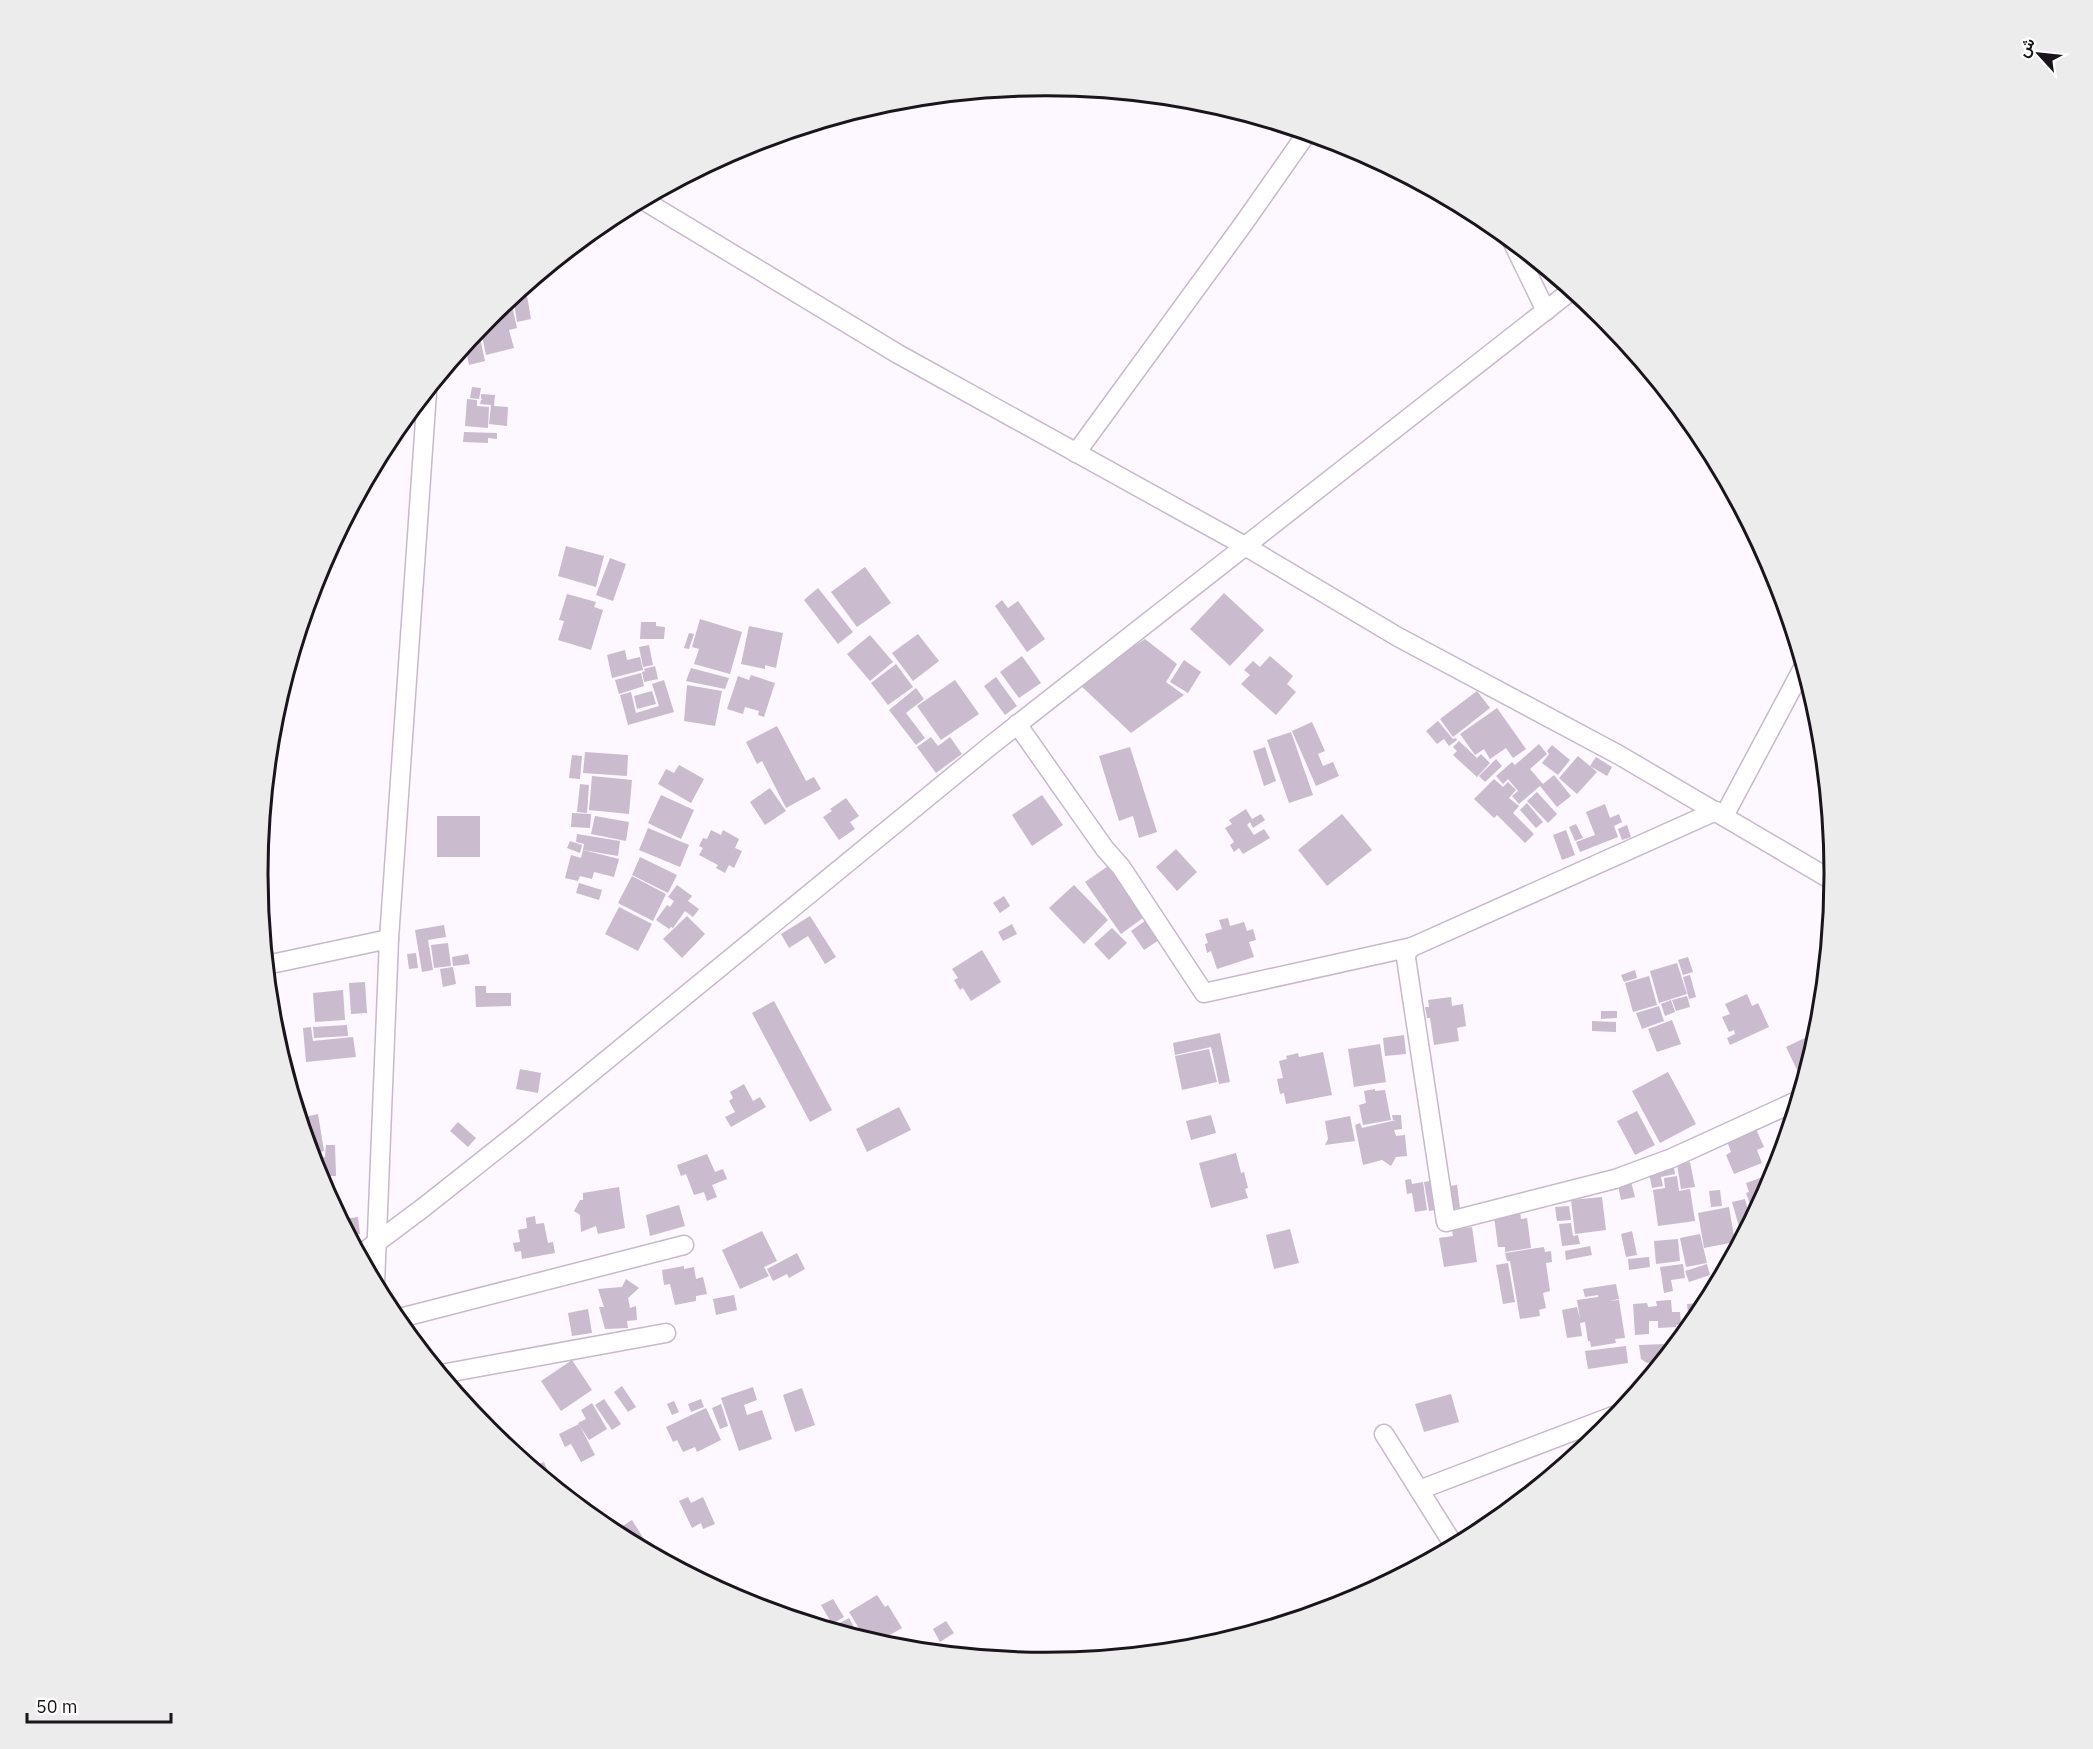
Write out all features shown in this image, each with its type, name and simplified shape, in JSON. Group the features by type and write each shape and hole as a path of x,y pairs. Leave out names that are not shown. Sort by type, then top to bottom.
{"street":[{"path":"1076,453 1245,223 1303,139"},
{"path":"650,204 898,354 1245,546 1398,637 1619,754 1825,876"},
{"path":"1520,257 1546,311"},
{"path":"365,1251 520,1131 1017,724 1566,295"},
{"path":"376,1270 389,939 426,405"},
{"path":"1017,724 1105,849 1121,867 1204,993 1412,948 1720,813 1799,675"},
{"path":"274,963 389,939"},
{"path":"1412,948 1407,952 1406,958 1446,1222 1615,1179 1672,1158 1790,1104"},
{"path":"406,1316 684,1245"},
{"path":"449,1373 666,1333"},
{"path":"1419,1490 1601,1421"},
{"path":"1384,1434 1451,1540"}],"building":[{"path":"527,295 531,319 517,322 515,306"},
{"path":"513,308 517,328 509,330 514,348 486,355 482,338"},
{"path":"480,340 485,361 469,365 467,355"},
{"path":"472,387 481,388 479,399 470,398"},
{"path":"481,394 495,395 494,406 508,407 507,426 489,424 491,405 480,404 483,400"},
{"path":"467,399 477,400 477,406 489,407 488,428 465,426"},
{"path":"464,432 497,433 497,439 488,438 488,443 463,442"},
{"path":"566,546 604,556 596,587 558,576"},
{"path":"610,558 626,564 613,601 596,595"},
{"path":"865,567 891,603 857,627 831,592"},
{"path":"818,588 853,632 838,644 804,600"},
{"path":"1224,593 1264,630 1230,666 1190,629"},
{"path":"567,594 596,602 594,607 603,610 591,650 558,640 564,621 559,620"},
{"path":"1002,600 1008,608 1018,601 1045,639 1027,652 995,606"},
{"path":"700,619 742,632 730,674 694,664 699,649 692,647"},
{"path":"641,622 656,622 656,626 665,627 664,639 640,639"},
{"path":"749,626 783,633 776,668 765,665 765,669 741,664"},
{"path":"689,633 694,634 689,649 684,648"},
{"path":"918,634 939,661 913,681 892,653"},
{"path":"870,635 893,662 870,681 847,654"},
{"path":"1145,639 1177,664 1166,682 1184,695 1131,733 1078,683"},
{"path":"649,645 653,665 643,667 639,647"},
{"path":"625,650 627,660 640,657 643,670 612,678 607,655"},
{"path":"1022,656 1041,683 1019,698 1000,672"},
{"path":"1270,656 1293,676 1287,684 1296,692 1276,715 1241,684 1250,675 1244,670 1253,661 1260,667"},
{"path":"1184,660 1201,672 1188,693 1170,682"},
{"path":"896,664 913,687 888,705 871,683"},
{"path":"655,666 658,679 644,682 642,672 645,671 644,669"},
{"path":"691,668 729,678 725,689 686,681"},
{"path":"641,673 644,686 619,694 615,680"},
{"path":"751,675 775,683 764,717 758,715 759,711 745,707 743,714 727,709 738,676 749,680"},
{"path":"996,677 1017,706 1005,715 984,686"},
{"path":"664,680 674,712 628,725 620,695 631,692 636,713 659,706 652,684"},
{"path":"955,680 979,714 941,740 917,706"},
{"path":"687,685 722,691 715,726 684,721"},
{"path":"916,688 924,699 906,713 925,738 916,745 889,710"},
{"path":"652,691 656,704 637,709 634,696"},
{"path":"1477,691 1490,708 1453,737 1440,719"},
{"path":"1497,708 1526,749 1513,758 1506,748 1490,759 1484,749 1475,755 1460,734"},
{"path":"1438,721 1453,739 1457,740 1449,746 1444,739 1437,744 1426,731"},
{"path":"1312,722 1325,751 1318,754 1323,766 1333,762 1339,776 1316,786 1292,731"},
{"path":"777,726 806,781 814,777 821,789 786,808 762,761 757,764 746,742"},
{"path":"1291,732 1313,795 1289,803 1267,740"},
{"path":"931,737 938,746 950,737 962,754 936,773 917,747"},
{"path":"1459,741 1477,758 1481,754 1490,763 1477,777 1453,755 1457,751 1453,747"},
{"path":"1539,744 1547,754 1530,769 1543,784 1554,775 1571,796 1557,807 1540,786 1519,804 1512,796 1518,791 1508,779 1503,784 1496,776 1512,762 1515,765"},
{"path":"1552,745 1570,760 1558,775 1542,763"},
{"path":"1130,747 1157,832 1139,838 1133,816 1119,821 1099,756"},
{"path":"1265,747 1276,781 1264,786 1253,751"},
{"path":"585,752 628,755 627,776 583,773"},
{"path":"572,755 582,756 580,779 569,778"},
{"path":"1578,756 1597,772 1577,794 1559,778"},
{"path":"1596,757 1612,767 1607,776 1590,766"},
{"path":"1496,759 1502,766 1485,782 1479,776"},
{"path":"679,765 704,779 691,803 658,784 666,769 674,773"},
{"path":"592,776 632,780 629,814 589,810"},
{"path":"1494,779 1503,787 1508,782 1516,790 1509,798 1519,806 1513,813 1534,834 1525,843 1497,815 1494,818 1474,799"},
{"path":"580,784 589,785 587,813 577,812"},
{"path":"770,788 786,811 765,825 750,802"},
{"path":"1537,792 1557,814 1548,823 1527,801"},
{"path":"661,795 694,810 681,839 648,823"},
{"path":"1042,795 1063,825 1032,846 1012,815"},
{"path":"846,798 859,816 850,822 855,829 839,840 823,817"},
{"path":"1527,803 1543,822 1536,828 1520,810"},
{"path":"1605,804 1610,818 1619,814 1622,822 1614,826 1618,837 1580,852 1576,842 1595,835 1586,812"},
{"path":"1246,809 1252,819 1261,814 1265,820 1253,828 1250,822 1247,825 1254,835 1264,829 1270,838 1243,854 1239,848 1234,852 1230,845 1234,842 1225,828 1232,824 1229,820"},
{"path":"572,813 591,814 590,828 571,827"},
{"path":"1342,814 1372,850 1327,886 1298,850"},
{"path":"437,816 480,816 480,857 437,857"},
{"path":"595,816 629,822 626,841 591,834"},
{"path":"1576,824 1583,838 1575,841 1569,827"},
{"path":"1627,825 1631,837 1622,840 1618,829"},
{"path":"648,828 689,845 680,867 639,850"},
{"path":"711,830 721,835 723,830 739,839 735,848 742,851 734,868 729,865 725,873 716,868 718,865 699,855 703,848 699,846 703,838 707,839"},
{"path":"1566,830 1575,855 1562,860 1553,835"},
{"path":"577,834 620,841 618,856 583,850 584,844 576,842"},
{"path":"570,841 582,845 580,853 567,848"},
{"path":"1176,849 1197,872 1177,891 1156,867"},
{"path":"583,850 619,859 614,877 594,872 592,879 580,876 578,881 565,878 571,855 581,858"},
{"path":"640,857 677,875 668,893 632,875"},
{"path":"1111,864 1147,915 1121,934 1085,882"},
{"path":"632,876 666,894 653,921 618,903"},
{"path":"579,883 602,890 599,900 576,893"},
{"path":"677,885 692,896 688,901 699,909 693,917 685,911 673,928 669,929 656,920 667,905 670,907 674,901 668,897"},
{"path":"1074,885 1108,920 1084,944 1049,908"},
{"path":"1004,896 1010,906 1000,913 993,903"},
{"path":"619,907 652,924 638,951 605,934"},
{"path":"687,916 705,934 682,958 663,939"},
{"path":"810,916 836,957 825,964 808,936 789,948 781,934"},
{"path":"1149,918 1162,938 1144,950 1131,931"},
{"path":"1228,918 1230,926 1244,922 1247,931 1253,929 1256,940 1249,942 1254,957 1217,969 1211,951 1207,953 1205,944 1208,943 1205,934 1222,929 1219,920"},
{"path":"1012,924 1017,934 1003,941 998,932"},
{"path":"444,925 446,937 428,940 433,970 422,972 415,930"},
{"path":"1112,928 1127,943 1109,960 1094,944"},
{"path":"448,943 451,966 434,968 431,945"},
{"path":"982,950 1001,982 971,1001 963,988 960,990 954,980 958,978 952,969"},
{"path":"416,953 418,968 409,969 407,954"},
{"path":"468,954 470,964 453,966 452,957"},
{"path":"1688,957 1693,972 1683,975 1678,960"},
{"path":"1677,963 1687,994 1659,1003 1650,971"},
{"path":"453,967 456,984 443,987 440,969"},
{"path":"1635,970 1637,978 1624,982 1621,975"},
{"path":"1690,975 1696,997 1689,999 1683,977"},
{"path":"1649,976 1657,1005 1633,1012 1625,983"},
{"path":"365,982 367,1013 351,1014 349,983"},
{"path":"475,986 486,986 486,993 511,993 511,1006 476,1007"},
{"path":"343,990 345,1020 315,1022 313,993"},
{"path":"1747,994 1752,1006 1758,1003 1769,1027 1730,1045 1727,1038 1735,1034 1734,1030 1729,1032 1722,1017 1730,1014 1725,1004"},
{"path":"1687,996 1690,1007 1676,1011 1672,1000"},
{"path":"1451,997 1452,1006 1463,1004 1466,1026 1457,1028 1459,1041 1434,1045 1430,1018 1427,1018 1425,1007 1429,1007 1428,1000"},
{"path":"1671,1000 1675,1012 1665,1016 1661,1004"},
{"path":"774,1001 832,1110 810,1122 752,1013"},
{"path":"1659,1006 1664,1021 1642,1029 1636,1013"},
{"path":"1601,1011 1617,1011 1617,1018 1601,1019"},
{"path":"1672,1020 1681,1044 1657,1052 1648,1029"},
{"path":"1592,1021 1616,1022 1616,1032 1592,1031"},
{"path":"347,1025 348,1036 314,1038 313,1027"},
{"path":"311,1027 313,1041 353,1037 356,1057 306,1062 303,1028"},
{"path":"1220,1033 1230,1082 1219,1084 1211,1047 1175,1055 1173,1043"},
{"path":"1404,1035 1406,1054 1385,1056 1383,1038"},
{"path":"1807,1037 1799,1073 1786,1047"},
{"path":"1380,1044 1386,1082 1354,1087 1348,1049"},
{"path":"1209,1049 1217,1082 1182,1090 1175,1056"},
{"path":"1323,1052 1332,1095 1286,1104 1284,1093 1280,1094 1277,1079 1283,1078 1279,1061 1287,1059 1286,1056 1298,1053 1299,1057"},
{"path":"520,1069 541,1073 538,1093 516,1089"},
{"path":"1668,1072 1696,1124 1660,1143 1632,1091"},
{"path":"744,1084 753,1101 760,1097 766,1107 731,1127 725,1117 735,1112 729,1101 733,1098 730,1092"},
{"path":"1375,1089 1375,1091 1385,1090 1391,1120 1363,1125 1359,1105 1366,1103 1364,1091"},
{"path":"899,1107 911,1130 867,1152 856,1129"},
{"path":"1637,1111 1655,1145 1635,1155 1617,1121"},
{"path":"318,1114 324,1151 319,1152 307,1117"},
{"path":"1211,1115 1216,1133 1191,1140 1186,1121"},
{"path":"1392,1115 1401,1115 1402,1129 1394,1130 1396,1136 1405,1135 1407,1156 1396,1157 1391,1166 1382,1160 1363,1165 1355,1125 1360,1123 1362,1128 1396,1120 1393,1120"},
{"path":"1350,1116 1355,1141 1325,1145 1328,1139 1325,1121"},
{"path":"458,1122 476,1138 468,1147 450,1131"},
{"path":"1756,1129 1764,1147 1757,1150 1762,1163 1734,1174 1726,1155 1731,1152 1727,1141"},
{"path":"326,1145 335,1145 336,1176 329,1176 321,1157 325,1157"},
{"path":"1236,1153 1241,1173 1244,1172 1248,1198 1211,1208 1199,1163"},
{"path":"707,1154 715,1172 723,1169 727,1179 712,1185 717,1197 707,1201 704,1192 694,1195 686,1174 681,1176 677,1165"},
{"path":"1690,1162 1695,1187 1681,1189 1677,1164"},
{"path":"1674,1168 1675,1174 1661,1177 1663,1186 1652,1188 1649,1173"},
{"path":"1677,1176 1679,1191 1690,1189 1695,1221 1658,1226 1653,1190 1665,1188 1664,1178"},
{"path":"1764,1177 1751,1206 1746,1193 1749,1192 1746,1183"},
{"path":"1411,1179 1412,1184 1423,1182 1427,1210 1415,1212 1412,1193 1407,1194 1405,1180"},
{"path":"1436,1180 1441,1209 1429,1211 1424,1182"},
{"path":"1631,1182 1635,1197 1621,1200 1618,1185"},
{"path":"1457,1185 1460,1208 1447,1210 1443,1187"},
{"path":"619,1187 625,1228 598,1234 596,1226 581,1232 580,1215 574,1211 580,1200 583,1200 583,1193"},
{"path":"1720,1190 1722,1206 1711,1207 1709,1191"},
{"path":"1602,1197 1606,1230 1575,1234 1571,1200"},
{"path":"1745,1199 1748,1212 1741,1226 1739,1227 1732,1202"},
{"path":"679,1205 685,1226 650,1236 646,1215"},
{"path":"1569,1206 1571,1220 1557,1221 1555,1207"},
{"path":"1729,1207 1734,1239 1732,1242 1704,1248 1698,1213"},
{"path":"1520,1212 1521,1219 1527,1218 1531,1248 1505,1252 1505,1247 1498,1247 1494,1216"},
{"path":"535,1216 536,1224 544,1223 548,1243 553,1242 555,1253 522,1259 521,1251 515,1252 513,1243 520,1242 518,1230 527,1228 526,1218"},
{"path":"358,1217 360,1234 356,1235 348,1218"},
{"path":"1571,1223 1573,1236 1578,1235 1580,1244 1562,1246 1559,1224"},
{"path":"1472,1227 1477,1262 1444,1267 1439,1238 1453,1236 1452,1230"},
{"path":"1290,1229 1299,1263 1274,1269 1266,1235"},
{"path":"762,1231 777,1261 764,1267 769,1276 740,1289 722,1250"},
{"path":"1632,1231 1637,1255 1626,1257 1621,1234"},
{"path":"1700,1234 1707,1263 1686,1267 1680,1238"},
{"path":"1678,1239 1680,1261 1656,1264 1654,1241"},
{"path":"1590,1246 1592,1255 1566,1260 1565,1251"},
{"path":"1544,1247 1545,1252 1551,1251 1552,1262 1546,1263 1550,1291 1543,1293 1546,1308 1539,1310 1540,1316 1520,1319 1510,1261 1507,1261 1505,1253"},
{"path":"797,1253 805,1269 789,1278 787,1274 773,1281 767,1269"},
{"path":"1649,1257 1650,1267 1629,1270 1628,1259"},
{"path":"1508,1263 1515,1302 1503,1304 1496,1265"},
{"path":"1683,1264 1685,1278 1671,1280 1673,1291 1664,1293 1660,1267"},
{"path":"1707,1264 1710,1275 1689,1282 1685,1271"},
{"path":"684,1266 684,1269 694,1267 696,1279 703,1277 707,1294 696,1296 696,1301 675,1305 670,1284 664,1285 662,1270"},
{"path":"626,1279 639,1288 628,1298 630,1308 636,1306 637,1320 627,1321 628,1328 605,1329 599,1307 604,1307 598,1289 622,1287"},
{"path":"1616,1284 1619,1299 1609,1301 1619,1300 1625,1338 1615,1339 1616,1343 1591,1347 1585,1322 1580,1323 1582,1336 1567,1338 1562,1310 1577,1307 1580,1319 1577,1300 1598,1297 1598,1295 1585,1297 1583,1289"},
{"path":"734,1295 737,1310 716,1315 713,1299"},
{"path":"1671,1300 1672,1312 1680,1312 1681,1324 1676,1327 1658,1328 1658,1321 1649,1321 1649,1334 1635,1335 1633,1304 1647,1303 1648,1307 1657,1306 1656,1301"},
{"path":"1696,1303 1688,1315 1687,1304"},
{"path":"588,1309 592,1333 572,1336 568,1313"},
{"path":"1639,1345 1666,1345 1653,1362 1647,1363 1641,1359"},
{"path":"1626,1346 1628,1363 1588,1369 1585,1351"},
{"path":"572,1360 592,1390 561,1411 541,1381"},
{"path":"622,1386 636,1407 628,1412 614,1392"},
{"path":"753,1387 757,1400 744,1405 747,1415 762,1410 772,1439 739,1451 721,1398"},
{"path":"802,1388 815,1425 795,1432 783,1395"},
{"path":"1451,1394 1459,1422 1424,1432 1415,1404"},
{"path":"604,1399 621,1424 612,1430 595,1405"},
{"path":"701,1399 704,1407 691,1412 688,1404"},
{"path":"674,1401 679,1412 672,1415 667,1404"},
{"path":"592,1403 607,1429 589,1440 578,1423 586,1419 581,1410"},
{"path":"721,1404 728,1426 720,1429 712,1408"},
{"path":"706,1408 721,1440 697,1452 695,1447 683,1452 677,1440 673,1442 666,1427"},
{"path":"579,1424 595,1455 581,1462 571,1444 565,1447 559,1434"},
{"path":"544,1462 548,1472 538,1464"},
{"path":"688,1497 691,1503 703,1497 715,1524 703,1529 701,1523 692,1528 679,1501"},
{"path":"632,1520 646,1542 622,1527"},
{"path":"877,1595 885,1607 888,1605 902,1628 888,1636 860,1630 849,1612"},
{"path":"833,1599 844,1617 834,1623 831,1622 821,1605"},
{"path":"849,1618 855,1628 845,1626 838,1624"},
{"path":"946,1621 954,1633 940,1642 933,1629"}]}
